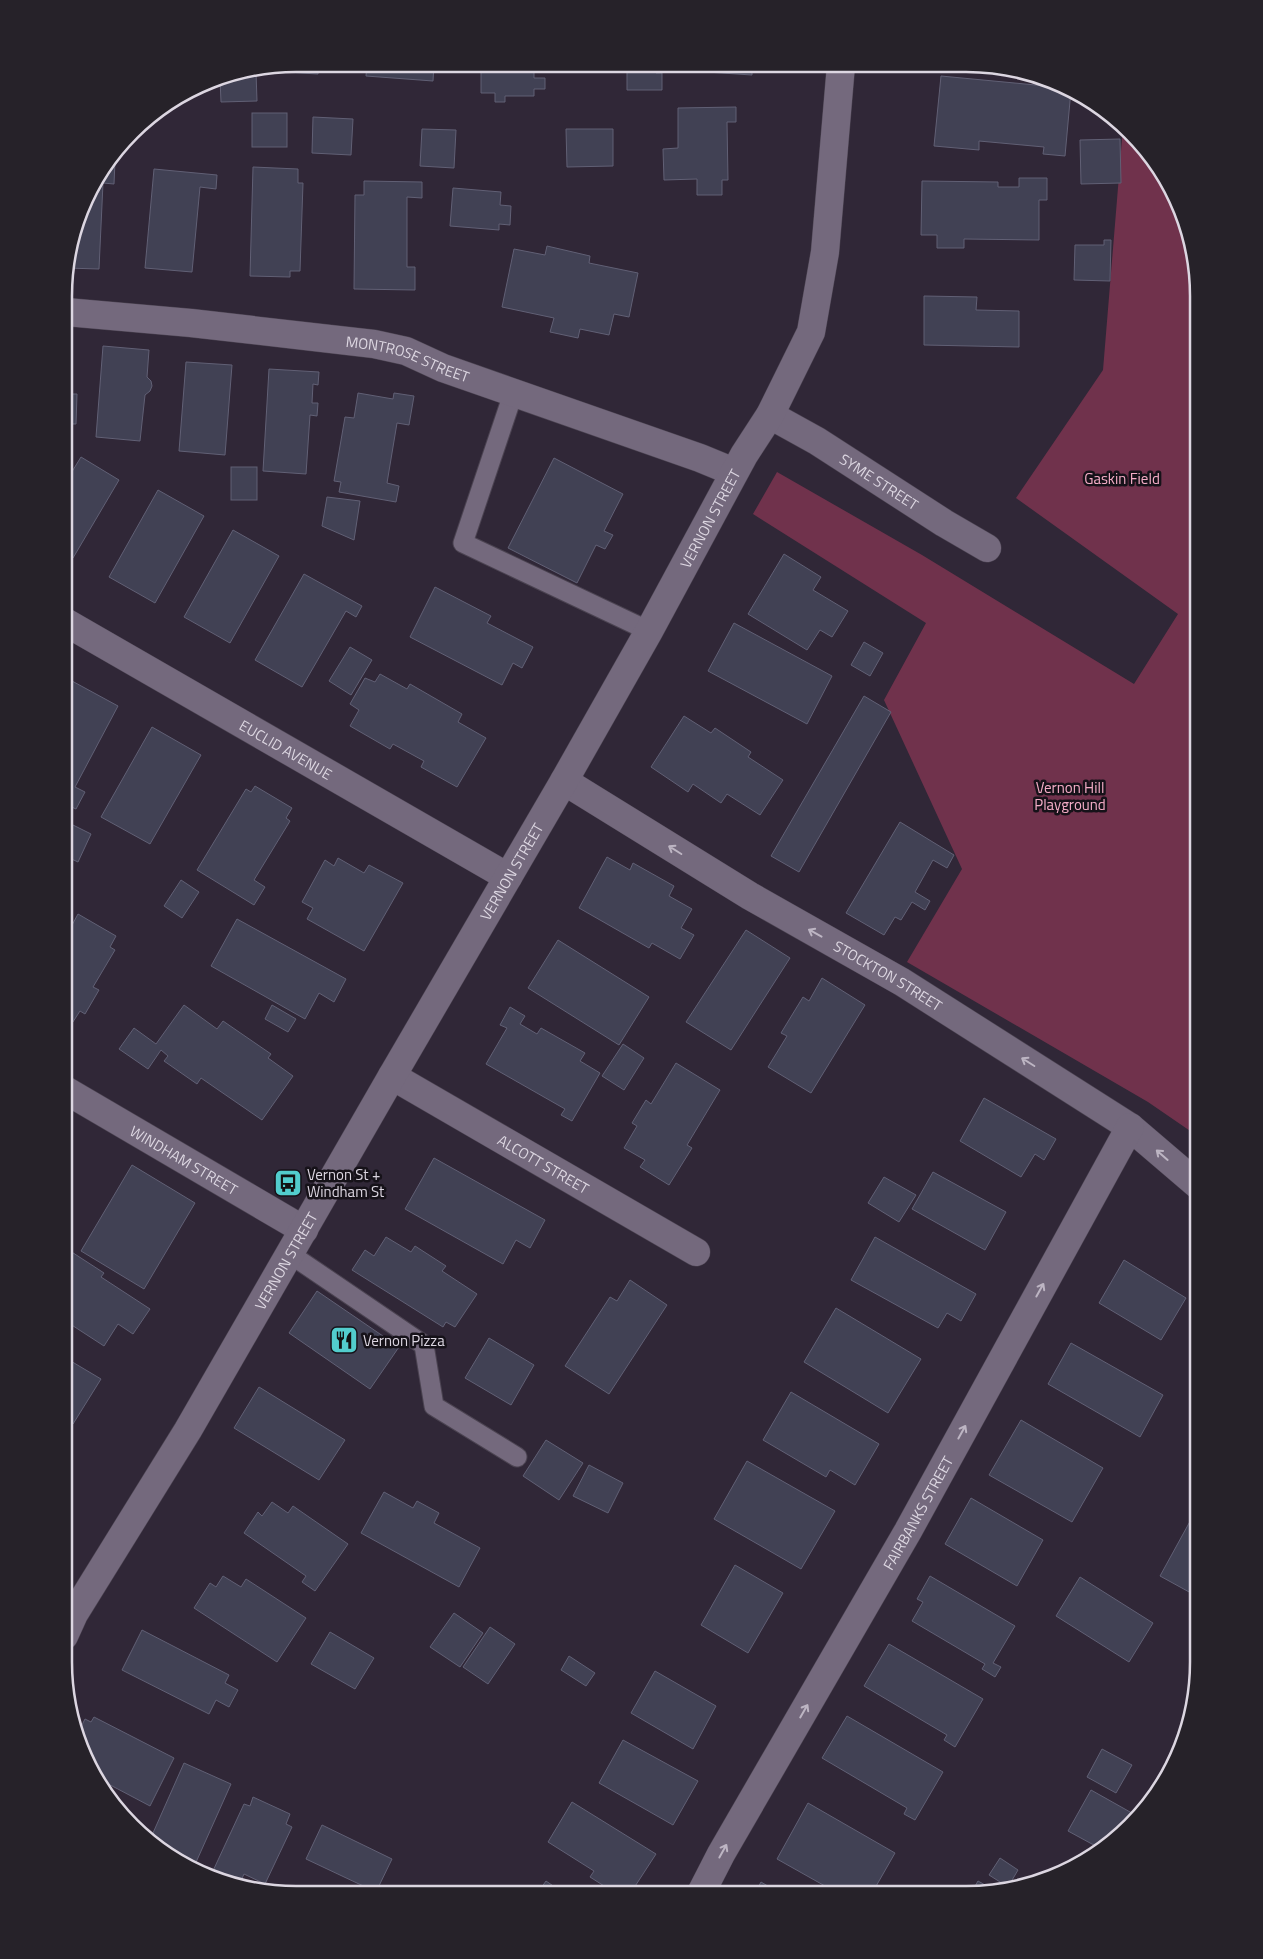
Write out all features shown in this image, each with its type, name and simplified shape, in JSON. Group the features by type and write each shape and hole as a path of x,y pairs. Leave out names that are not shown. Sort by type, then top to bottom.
{"street":[{"name":"VERNON STREET","path":"72,1612 188,1430 564,781 649,631 734,472 770,415 811,332 825,252 840,72"},
{"name":"MONTROSE STREET","path":"72,313 374,344 406,351 442,368 700,458 734,472"},
{"name":"SYME STREET","path":"770,415 818,441 944,523 987,548"},
{"name":"EUCLID AVENUE","path":"72,626 508,877"},
{"name":"STOCKTON STREET","path":"564,781 750,896 902,982 1130,1127 1190,1178"},
{"name":"ALCOTT STREET","path":"392,1076 696,1252"},
{"name":"WINDHAM STREET","path":"72,1095 304,1230"},
{"name":"FAIRBANKS STREET","path":"704,1887 908,1531 1130,1127"}],"lane":[{"path":"514,392 463,543 649,631"},
{"path":"290,1254 424,1345 434,1406 518,1457"}],"green space":[{"name":"Vernon Hill Playground","path":"1122,136 1144,160 1161,184 1179,224 1189,267 1190,281 1190,1131 1148,1102 907,962 962,869 884,700 926,623 753,514 777,472 922,555 1134,684 1178,614 1016,498 1103,370"}],"building":[{"path":"290,72 318,72 318,74"},
{"path":"366,72 434,72 433,81 366,76"},
{"path":"481,72 534,72 534,78 545,78 545,89 534,89 534,96 505,96 505,102 495,102 495,93 481,93"},
{"path":"627,72 662,73 662,90 627,90"},
{"path":"706,72 752,72 752,75"},
{"path":"256,76 257,101 221,102 220,86"},
{"path":"941,76 1043,86 1070,98 1065,156 1043,154 1044,147 979,141 979,150 934,146"},
{"path":"736,107 736,122 727,122 728,180 722,180 722,195 697,195 697,179 664,180 663,149 678,148 678,108"},
{"path":"252,113 287,113 287,147 252,147"},
{"path":"313,117 353,119 351,155 312,153"},
{"path":"422,129 456,130 454,168 420,166"},
{"path":"566,129 613,129 613,166 567,167"},
{"path":"1120,139 1121,183 1081,184 1080,140"},
{"path":"115,166 114,184 103,183 99,269 74,268 84,224 102,184"},
{"path":"253,167 298,169 298,183 303,183 300,271 290,271 290,277 250,276"},
{"path":"154,169 217,175 216,189 200,187 192,272 145,268"},
{"path":"1019,178 1047,178 1047,200 1039,200 1039,240 964,239 964,248 937,248 937,235 921,235 922,181 998,182 998,187 1019,187"},
{"path":"364,181 422,182 422,198 407,197 407,267 415,267 415,290 354,289 355,195 364,195"},
{"path":"453,188 501,192 500,205 511,206 510,225 499,224 499,230 450,226"},
{"path":"1104,240 1111,240 1110,281 1074,280 1075,245 1104,245"},
{"path":"547,246 590,256 589,263 638,273 629,317 614,314 609,335 580,329 578,338 550,332 554,318 502,307 514,249 545,255"},
{"path":"924,296 977,297 976,310 1019,311 1019,347 924,345"},
{"path":"103,346 149,350 147,377 151,381 152,386 145,395 140,441 96,437"},
{"path":"186,362 232,365 225,455 179,451"},
{"path":"269,369 319,372 318,385 313,384 312,403 318,403 317,416 310,415 306,474 263,471"},
{"path":"358,393 393,399 394,393 414,396 409,425 397,423 387,483 399,486 396,502 339,492 341,482 334,481 345,417 354,418"},
{"path":"72,394 77,394 76,424 72,424"},
{"path":"81,457 119,480 73,558 72,558 72,472"},
{"path":"554,458 623,494 604,531 613,535 605,549 596,545 577,583 508,548"},
{"path":"231,467 257,467 257,500 231,500"},
{"path":"158,490 204,516 155,603 109,577"},
{"path":"327,497 360,501 354,540 322,526"},
{"path":"233,530 279,556 230,643 184,617"},
{"path":"784,554 821,577 813,590 848,611 832,637 820,630 807,650 748,614"},
{"path":"304,574 362,606 356,617 346,611 302,687 255,660"},
{"path":"435,587 491,616 487,623 533,647 522,668 513,663 502,685 410,637"},
{"path":"734,623 832,676 807,724 708,671"},
{"path":"864,642 883,653 870,676 851,665"},
{"path":"350,647 372,660 351,695 329,681"},
{"path":"380,674 407,689 410,684 462,714 458,722 486,738 457,787 421,767 424,761 393,744 390,749 350,726 359,710 350,704 365,678 375,682"},
{"path":"72,681 118,706 75,787 85,792 76,809 72,807"},
{"path":"864,696 891,712 799,872 771,856"},
{"path":"684,716 711,733 715,728 751,752 748,757 783,780 760,815 727,794 721,803 693,784 688,792 651,767"},
{"path":"152,727 201,755 150,844 101,817"},
{"path":"255,786 292,808 286,818 290,821 254,880 265,887 254,905 197,870 246,789 251,792"},
{"path":"900,822 954,855 947,868 933,860 915,892 930,901 925,910 912,902 901,920 895,917 884,935 846,913"},
{"path":"72,824 91,834 78,862 72,859"},
{"path":"607,857 630,870 633,863 674,886 669,896 692,909 681,928 694,935 680,959 652,943 649,948 579,908"},
{"path":"338,858 364,873 369,865 403,883 364,951 307,919 313,908 302,902 325,860 334,866"},
{"path":"181,880 199,892 182,918 164,906"},
{"path":"78,914 116,936 110,947 115,950 93,987 99,990 85,1014 80,1011 72,1023 72,925"},
{"path":"237,919 346,979 334,1002 319,993 305,1019 211,966"},
{"path":"746,930 790,958 731,1050 686,1022"},
{"path":"558,940 649,997 619,1045 528,988"},
{"path":"822,978 865,1005 811,1093 768,1067 787,1036 781,1033 803,997 809,1001"},
{"path":"184,1005 217,1029 223,1021 271,1054 268,1058 293,1076 262,1120 201,1078 197,1084 164,1061 168,1056 161,1050 148,1069 119,1049 134,1028 156,1044"},
{"path":"272,1005 296,1019 288,1032 265,1019"},
{"path":"510,1007 525,1016 520,1024 537,1034 541,1028 585,1053 580,1061 600,1073 572,1121 561,1115 565,1109 486,1064 507,1028 500,1025"},
{"path":"623,1044 644,1058 624,1090 602,1076"},
{"path":"676,1063 720,1090 687,1145 692,1148 669,1185 640,1167 645,1160 624,1148 637,1126 632,1123 646,1100 651,1104"},
{"path":"984,1098 1056,1139 1044,1160 1035,1154 1021,1177 960,1141"},
{"path":"434,1158 545,1220 530,1248 516,1240 503,1264 405,1209"},
{"path":"132,1165 195,1203 144,1289 81,1251"},
{"path":"933,1172 1006,1212 985,1250 912,1209"},
{"path":"884,1177 916,1195 899,1222 868,1203"},
{"path":"386,1237 411,1252 415,1246 446,1266 442,1271 477,1294 455,1327 446,1322 443,1327 352,1270 365,1250 374,1256"},
{"path":"875,1237 976,1294 961,1321 947,1313 938,1328 851,1280"},
{"path":"72,1252 104,1273 101,1277 150,1309 133,1334 118,1324 104,1346 72,1325"},
{"path":"1124,1260 1186,1298 1161,1340 1099,1303"},
{"path":"630,1280 667,1305 609,1394 565,1366 610,1297 617,1301"},
{"name":"Vernon Pizza","path":"317,1291 399,1347 370,1389 289,1333"},
{"path":"836,1308 921,1359 888,1413 804,1362"},
{"path":"489,1338 534,1365 511,1405 465,1378"},
{"path":"1071,1343 1163,1395 1140,1437 1048,1384"},
{"path":"72,1362 101,1379 72,1423"},
{"path":"259,1387 345,1440 319,1480 234,1428"},
{"path":"791,1392 879,1444 855,1485 830,1470 826,1477 763,1440"},
{"path":"1021,1420 1103,1468 1072,1522 989,1475"},
{"path":"546,1440 583,1463 559,1500 523,1476"},
{"path":"747,1461 835,1511 801,1569 714,1519"},
{"path":"589,1465 623,1483 608,1513 573,1496"},
{"path":"384,1492 413,1508 417,1501 439,1513 434,1523 480,1548 459,1587 361,1533"},
{"path":"971,1498 1043,1540 1017,1586 945,1544"},
{"path":"272,1502 288,1513 293,1506 348,1544 315,1591 302,1582 306,1576 244,1533 258,1512 262,1516"},
{"path":"1190,1521 1190,1592 1160,1576"},
{"path":"735,1565 783,1593 748,1653 701,1625"},
{"path":"223,1576 241,1587 246,1579 306,1618 277,1662 194,1608 210,1583 216,1587"},
{"path":"930,1576 1015,1626 993,1663 1001,1667 995,1677 982,1669 985,1664 912,1621 923,1602 917,1599"},
{"path":"1080,1577 1153,1623 1129,1662 1056,1616"},
{"path":"454,1613 483,1633 460,1667 430,1647"},
{"path":"490,1627 515,1644 488,1684 463,1667"},
{"path":"142,1630 229,1675 225,1683 238,1690 229,1707 216,1700 209,1714 122,1670"},
{"path":"330,1632 374,1658 355,1689 311,1664"},
{"path":"889,1644 983,1699 955,1747 944,1740 947,1735 864,1686"},
{"path":"569,1656 595,1673 586,1686 561,1670"},
{"path":"655,1671 716,1706 693,1749 631,1713"},
{"path":"847,1716 943,1772 915,1820 904,1814 907,1808 822,1758"},
{"path":"94,1717 174,1758 150,1806 108,1784 96,1762 81,1726 85,1719 91,1722"},
{"path":"623,1740 698,1781 673,1825 599,1783"},
{"path":"1102,1749 1132,1765 1116,1793 1087,1777"},
{"path":"184,1763 231,1784 196,1862 184,1857 153,1834"},
{"path":"1091,1790 1132,1813 1095,1846 1068,1831"},
{"path":"253,1797 290,1814 286,1824 292,1827 265,1884 244,1874 241,1880 213,1870 244,1804 250,1806"},
{"path":"572,1802 656,1854 635,1887 606,1887 590,1877 594,1871 548,1842"},
{"path":"808,1803 895,1853 876,1887 827,1887 777,1859"},
{"path":"322,1825 392,1859 378,1887 365,1887 306,1859"},
{"path":"1000,1858 1018,1870 1011,1882 1003,1884 989,1875"},
{"path":"546,1881 555,1887 542,1887"},
{"path":"978,1881 986,1886 982,1886 975,1886"},
{"path":"761,1882 769,1887 758,1887"}],"place":[{"name":"Vernon St + Windham St","path":"288,1183"},
{"name":"Vernon Pizza","path":"344,1340"}],"park label":[{"name":"Gaskin Field","path":"1122,478"}]}
